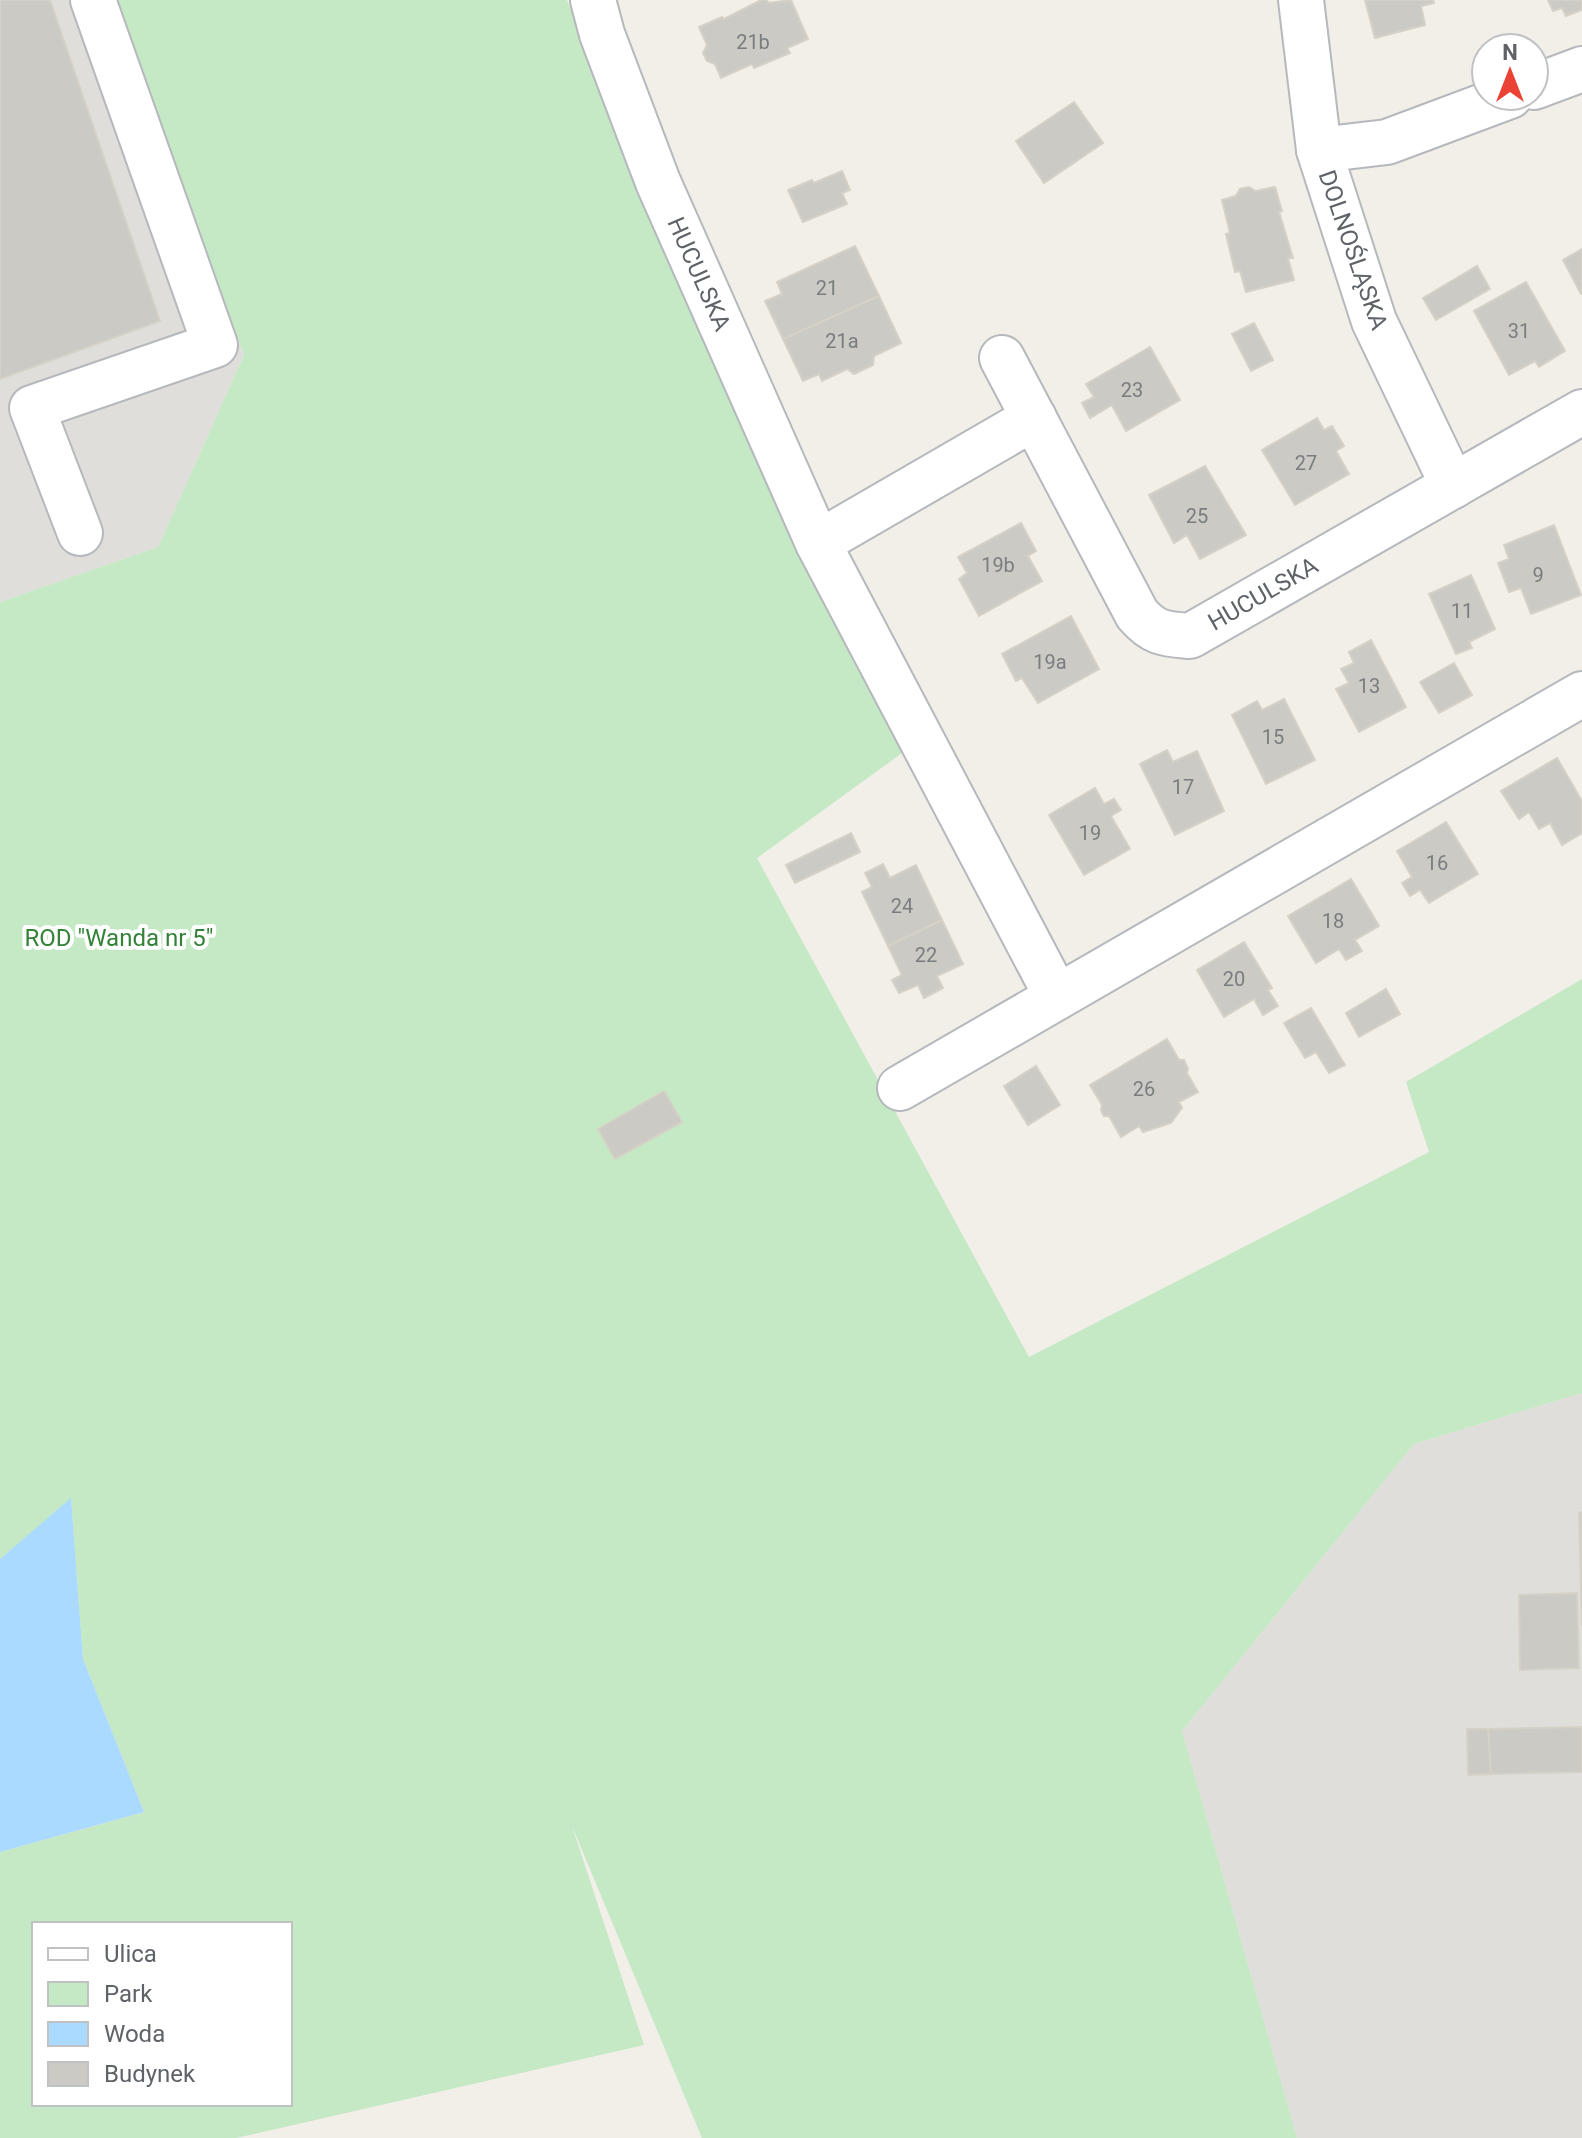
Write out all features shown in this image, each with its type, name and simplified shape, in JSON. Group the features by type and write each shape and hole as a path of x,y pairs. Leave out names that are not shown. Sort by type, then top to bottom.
{"street":[{"path":"80,533 32,408 215,345 93,0"},
{"name":"HUCULSKA","path":"593,0 602,34 658,182 818,543 1057,997"},
{"name":"DOLNOŚLĄSKA","path":"1301,0 1319,150 1374,321 1453,486"},
{"path":"1550,81 1582,69"},
{"path":"1319,150 1387,142 1470,111"},
{"name":"HUCULSKA","path":"1002,358 1137,614 1149,628 1168,634 1190,636 1582,412"},
{"path":"818,543 1034,418"},
{"path":"900,1088 1582,694"}],"shaded area":[{"path":"0,0 118,0 244,355 158,547 0,602"},
{"path":"1582,1393 1582,2138 1297,2138 1182,1731 1414,1444"}],"green space":[{"name":"ROD \"Wanda nr 5\"","path":"118,0 567,0 744,434 902,753 757,858 1029,1357 1429,1152 1406,1082 1582,979 1582,1393 1414,1444 1182,1731 1297,2138 702,2138 572,1826 644,2045 236,2138 0,2138 0,1852 144,1812 83,1659 71,1499 0,1559 0,602 158,547 244,355"}],"water":[{"path":"71,1498 83,1659 144,1812 0,1852 0,1559"}],"building":[{"path":"0,0 50,0 160,321 0,379"},
{"path":"761,0 768,3 791,0 808,39 787,48 790,53 754,68 752,64 721,78 715,64 707,61 703,53 707,45 699,27 722,17 724,19"},
{"path":"1365,0 1433,0 1434,3 1421,6 1425,25 1375,38"},
{"path":"1548,0 1582,0 1582,10 1566,16 1562,8 1553,11"},
{"path":"1074,102 1103,143 1044,183 1016,141"},
{"path":"842,171 850,190 842,193 847,204 803,222 788,190"},
{"path":"1249,187 1256,191 1275,187 1293,258 1288,258 1294,280 1246,292 1240,271 1235,272 1222,200 1236,196 1240,189"},
{"path":"855,246 879,296 783,339 765,301 782,294 777,282"},
{"path":"1582,249 1582,294 1581,294 1563,260"},
{"path":"1477,266 1490,289 1436,320 1423,298"},
{"path":"1526,282 1565,351 1539,367 1535,361 1509,375 1474,311"},
{"path":"879,296 901,343 874,356 873,365 854,374 847,369 822,381 819,374 803,381 783,339"},
{"path":"1254,323 1273,360 1251,371 1232,334"},
{"path":"1150,347 1180,400 1126,431 1112,405 1090,418 1082,403 1094,397 1086,384"},
{"path":"1317,418 1324,430 1332,426 1344,446 1336,451 1349,474 1295,505 1262,450"},
{"path":"1205,466 1246,535 1200,559 1187,535 1174,543 1149,495"},
{"path":"1021,523 1036,551 1028,556 1042,581 979,616 959,579 967,573 958,557"},
{"path":"1554,525 1581,595 1531,614 1521,588 1509,592 1498,563 1509,559 1504,545"},
{"path":"1471,575 1495,629 1469,642 1472,648 1456,654 1429,594"},
{"path":"1071,616 1099,669 1038,703 1022,678 1016,681 1002,654"},
{"path":"1371,640 1406,707 1359,732 1336,689 1349,683 1341,669 1354,663 1349,652"},
{"path":"1454,663 1472,695 1439,713 1420,682"},
{"path":"1284,699 1315,760 1266,784 1232,715 1257,701 1262,710"},
{"path":"1167,750 1173,762 1197,751 1224,811 1175,835 1140,764"},
{"path":"1557,758 1582,801 1582,833 1562,845 1550,823 1539,829 1529,812 1519,819 1501,791"},
{"path":"1095,788 1104,804 1114,799 1121,810 1111,816 1130,849 1084,875 1049,815"},
{"path":"1446,822 1478,874 1429,903 1420,890 1410,896 1402,883 1412,877 1397,851"},
{"path":"851,833 860,852 795,883 786,865"},
{"path":"883,864 890,878 916,865 942,920 888,946 862,892 872,887 865,873"},
{"path":"1351,879 1379,926 1355,940 1362,951 1346,960 1339,949 1316,963 1288,916"},
{"path":"942,920 963,964 937,976 943,988 924,998 918,985 899,993 892,980 902,975 888,946"},
{"path":"1244,942 1272,988 1268,990 1278,1006 1263,1015 1254,999 1224,1017 1197,970"},
{"path":"1386,989 1400,1014 1359,1037 1346,1013"},
{"path":"1311,1008 1345,1065 1329,1073 1316,1052 1305,1058 1284,1023"},
{"path":"1167,1039 1179,1060 1184,1060 1187,1073 1198,1092 1179,1102 1182,1108 1171,1123 1143,1132 1139,1126 1121,1137 1109,1116 1104,1116 1102,1105 1090,1085"},
{"path":"1036,1066 1060,1105 1028,1125 1004,1086"},
{"path":"664,1091 682,1122 615,1159 598,1129"},
{"path":"1582,1512 1582,1626 1579,1513"},
{"path":"1577,1593 1579,1668 1520,1670 1519,1595"},
{"path":"1582,1727 1582,1772 1491,1774 1488,1729"},
{"path":"1467,1729 1488,1729 1491,1774 1468,1775"}]}
